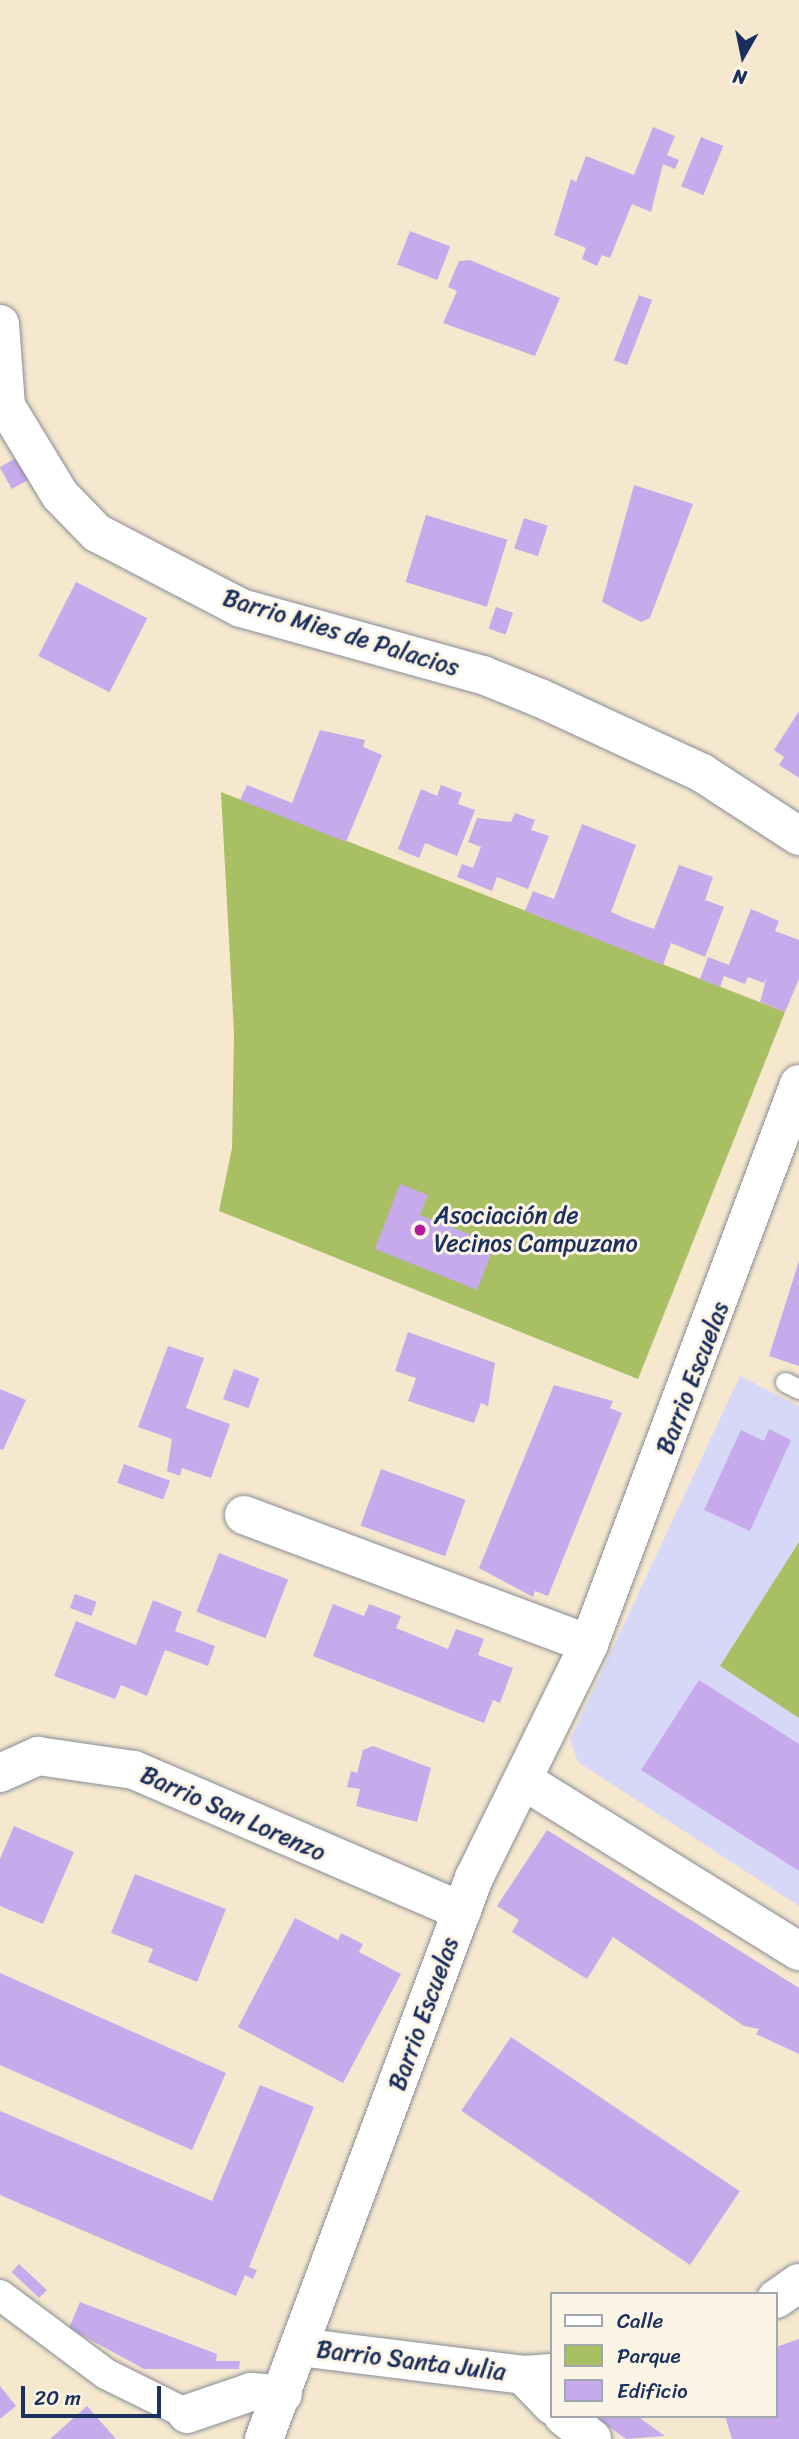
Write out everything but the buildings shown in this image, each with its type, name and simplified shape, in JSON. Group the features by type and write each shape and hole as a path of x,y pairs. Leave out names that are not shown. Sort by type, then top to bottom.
{"street":[{"name":"Barrio Mies de Palacios","path":"0,324 6,406 60,495 97,533 241,608 483,675 540,698 702,773 799,836"},
{"name":"Barrio Escuelas","path":"264,2439 461,1911 526,1782 589,1644 796,1101"},
{"path":"244,1515 589,1644"},
{"name":"Barrio San Lorenzo","path":"0,1773 38,1756 134,1770 461,1911"},
{"path":"526,1782 799,1951"},
{"path":"778,2299 799,2283"},
{"path":"0,2295 106,2374 187,2414 251,2392 283,2394"},
{"name":"Barrio Santa Julia","path":"299,2347 538,2374 550,2401"},
{"path":"566,2418 592,2439"}],"shaded area":[{"path":"740,1376 799,1406 799,1906 578,1762 570,1740"}],"green space":[{"path":"221,792 785,1012 638,1379 219,1211 232,1148 234,1033"},
{"path":"799,1542 799,1718 720,1666"}],"place":[{"name":"Asociación de Vecinos Campuzano","path":"420,1230"}]}
